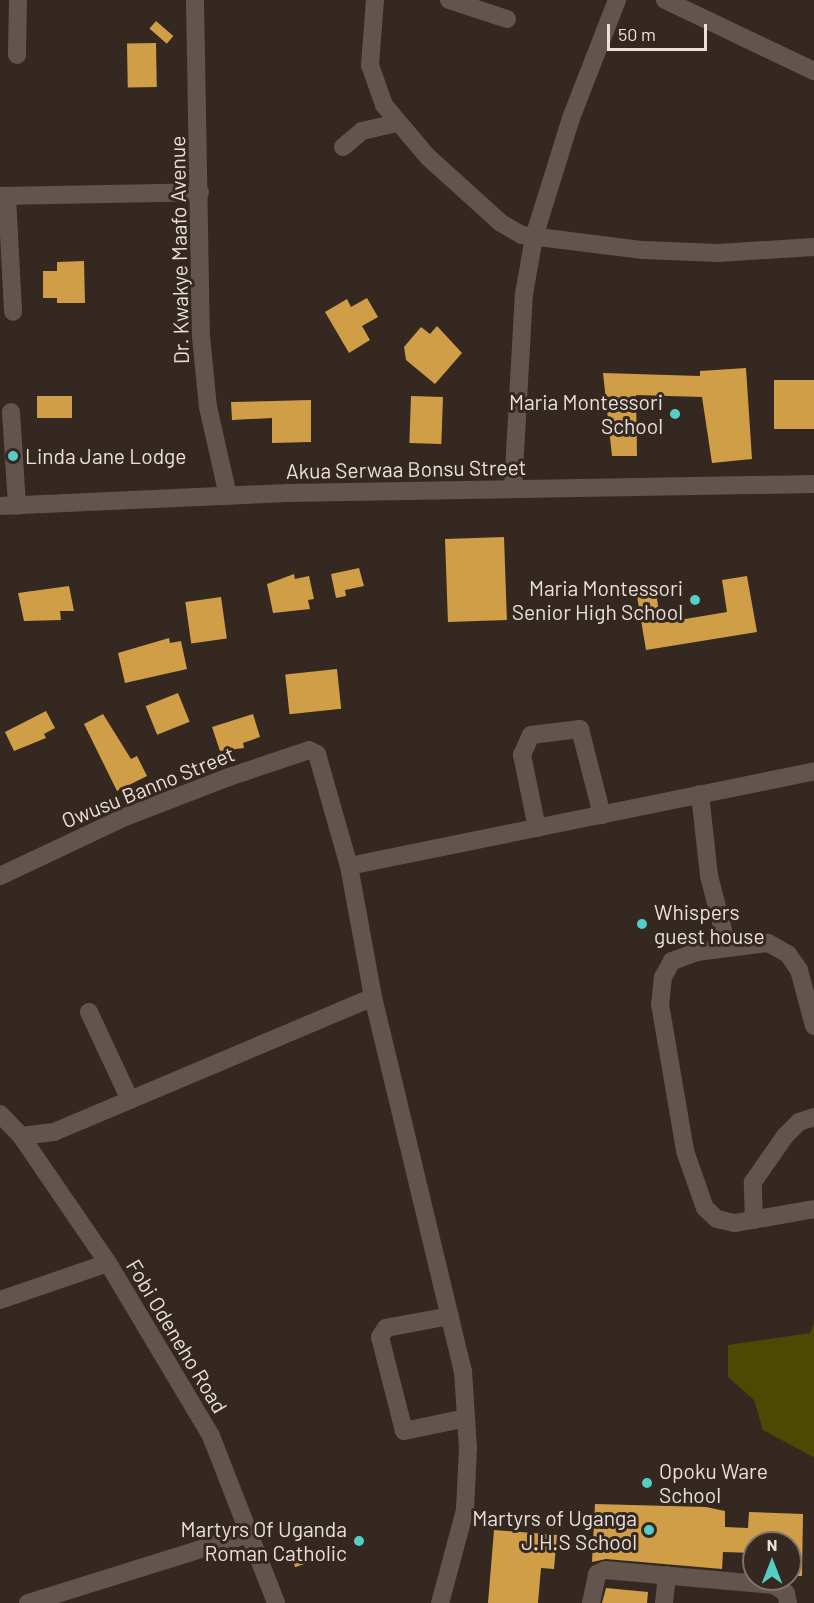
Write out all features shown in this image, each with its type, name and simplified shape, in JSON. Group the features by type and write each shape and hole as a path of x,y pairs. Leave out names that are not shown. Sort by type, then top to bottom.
{"street":[{"path":"17,55 18,0"},
{"name":"Dr. Kwakye Maafo Avenue","path":"195,0 202,360 228,496"},
{"path":"375,0 370,65 376,88 398,123 501,224 534,237 718,253 814,247"},
{"path":"449,0 507,19"},
{"path":"513,489 524,294 534,237 571,118 616,0"},
{"path":"665,0 814,71"},
{"path":"344,147 362,131 398,123"},
{"path":"13,312 3,196 200,192"},
{"path":"9,506 11,412"},
{"name":"Akua Serwaa Bonsu Street","path":"9,506 228,496 814,484"},
{"path":"537,828 522,755 531,735 579,729 602,814"},
{"name":"Owusu Banno Street","path":"0,876 125,817 303,751 316,752 349,866"},
{"path":"440,1603 465,1510 466,1418 463,1371 373,997 349,866 814,771"},
{"path":"700,794 709,876 727,945"},
{"path":"814,1026 800,970 788,954 768,943 727,945 672,961 663,977 660,1004 697,1195 717,1219 735,1223 814,1209"},
{"path":"21,1136 54,1132 373,997"},
{"path":"89,1012 130,1100"},
{"name":"Fobi Odeneho Road","path":"0,1114 21,1136 108,1263 211,1436 246,1534 276,1603"},
{"path":"754,1220 753,1182 785,1136 799,1122 814,1117"},
{"path":"41,1166 54,1132"},
{"path":"0,1300 108,1263"},
{"path":"450,1316 386,1328 380,1337 404,1431 466,1418"},
{"path":"28,1603 77,1595 246,1534"},
{"path":"591,1603 594,1580 601,1571 774,1585 786,1593 788,1603"},
{"path":"664,1603 667,1575"}],"shaded area":[{"path":"814,1323 813,1457 763,1430 754,1400 728,1377 728,1345 810,1333"}],"building":[{"path":"156,21 173,36 167,44 149,29"},
{"path":"156,43 157,87 128,87 127,44"},
{"path":"84,261 85,303 57,303 57,298 43,298 43,271 57,271 57,262"},
{"path":"367,298 378,317 362,326 370,340 349,353 325,312 347,299 351,307"},
{"path":"437,326 462,353 435,384 406,360 404,347 421,327 430,334"},
{"path":"746,368 752,459 712,463 702,397 636,395 637,456 612,456 603,373 700,376 700,371"},
{"path":"774,380 814,380 814,429 774,429"},
{"path":"37,396 72,396 72,418 37,418"},
{"path":"411,396 443,397 441,444 409,443"},
{"path":"311,400 311,442 272,443 272,418 232,420 231,402"},
{"path":"504,537 507,620 448,622 445,539"},
{"path":"359,568 364,586 345,590 346,596 336,598 331,574"},
{"path":"294,574 295,579 309,576 314,599 308,600 310,609 273,613 267,584"},
{"path":"747,576 757,632 646,650 637,596 656,593 661,623 727,612 722,580"},
{"path":"69,586 74,611 60,611 61,620 24,621 18,593"},
{"path":"221,597 227,639 191,644 185,602"},
{"path":"169,638 170,643 181,641 187,669 125,683 118,653"},
{"path":"337,669 341,709 289,714 285,674"},
{"path":"178,693 190,722 157,735 146,706"},
{"path":"46,711 55,728 44,734 46,738 14,751 5,732"},
{"path":"103,714 131,759 137,756 147,776 117,791 84,724"},
{"path":"253,714 260,737 243,743 244,748 220,751 212,727"},
{"path":"595,1504 706,1507 725,1511 725,1527 748,1528 749,1512 803,1514 802,1576 802,1531 742,1531 742,1553 723,1552 722,1569 606,1559 592,1562"},
{"path":"494,1530 557,1535 554,1569 541,1568 538,1603 488,1603"},
{"path":"307,1547 312,1561 295,1567 290,1553"},
{"path":"606,1588 648,1592 647,1603 602,1603"}],"place":[{"name":"Maria Montessori School","path":"675,414"},
{"name":"Linda Jane Lodge","path":"13,456"},
{"name":"Maria Montessori Senior High School","path":"695,600"},
{"name":"Whispers guest house","path":"642,924"},
{"name":"Opoku Ware School","path":"647,1483"},
{"name":"Martyrs of Uganga J.H.S School","path":"649,1530"},
{"name":"Martyrs Of Uganda Roman Catholic","path":"359,1541"}]}
